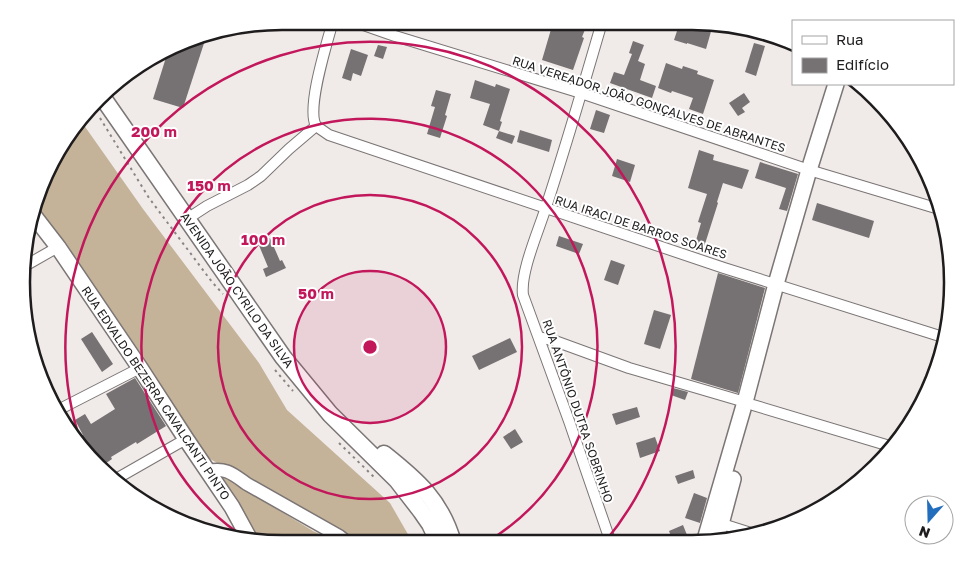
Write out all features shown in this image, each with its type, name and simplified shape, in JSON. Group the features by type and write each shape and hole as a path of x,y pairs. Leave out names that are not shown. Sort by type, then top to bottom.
{"main road":[{"path":"715,534 716,522 814,171 836,85"},
{"path":"814,171 846,85"},
{"name":"AVENIDA JOÃO CYRILO DA SILVA","path":"106,102 283,357 330,414 397,480 426,518 434,535"},
{"name":"RUA EDVALDO BEZERRA CAVALCANTI PINTO","path":"38,221 58,247 140,368 232,507 246,532"},
{"name":"AVENIDA JOÃO CYRILO DA SILVA","path":"324,406 394,462 423,488 443,516 450,535"},
{"path":"709,534 716,522"}],"street":[{"path":"187,220 261,176 316,126 313,118 314,103 331,30"},
{"name":"RUA VEREADOR JOÃO GONÇALVES DE ABRANTES","path":"378,30 581,93 814,171 933,207"},
{"path":"546,208 600,30"},
{"name":"RUA IRACI DE BARROS SOARES","path":"316,126 329,134 546,208 781,286 938,336"},
{"name":"RUA ANTÔNIO DUTRA SOBRINHO","path":"546,208 522,287 523,295 608,535"},
{"path":"31,262 58,247"},
{"path":"539,337 629,368 885,445"},
{"path":"63,407 140,368"},
{"path":"121,476 186,439"},
{"path":"208,471 219,468 234,475 337,535"},
{"path":"716,522 741,530"}],"shaded area":[{"path":"85,126 143,209 259,363 287,410 390,503 408,535 348,535 344,531 297,509 205,456 177,418 69,248 40,214 43,201 56,171"},
{"path":"218,473 322,535 282,535 251,533"}],"building":[{"path":"551,30 585,30 573,70 542,60"},
{"path":"677,30 711,31 706,49 674,40"},
{"path":"633,41 644,45 638,61 645,64 640,80 656,86 652,98 610,83 614,72 624,75 632,54 629,53"},
{"path":"204,42 183,108 153,99 166,59"},
{"path":"754,43 765,46 756,76 745,72"},
{"path":"378,45 387,47 383,59 374,56"},
{"path":"351,49 368,55 361,76 353,73 351,81 342,78"},
{"path":"666,63 682,69 683,66 698,71 697,74 714,80 703,114 689,109 693,98 658,88"},
{"path":"475,80 495,87 496,84 510,89 500,121 502,122 499,131 483,125 490,104 470,98"},
{"path":"436,90 451,94 440,138 427,134 435,107 431,106"},
{"path":"744,93 750,102 742,108 745,112 738,116 729,103"},
{"path":"596,110 610,115 604,133 590,129"},
{"path":"520,130 552,140 549,152 517,142"},
{"path":"499,131 515,136 512,144 496,138"},
{"path":"699,150 714,155 713,160 749,170 742,189 723,183 704,247 695,244 701,223 698,222 707,194 688,188"},
{"path":"617,159 635,165 630,182 612,176"},
{"path":"760,162 798,174 787,211 779,209 786,188 755,178"},
{"path":"817,203 874,221 869,238 812,220"},
{"path":"559,236 583,244 579,254 556,246"},
{"path":"270,238 280,261 282,260 286,268 266,277 263,269 268,267 258,243"},
{"path":"611,260 625,265 618,285 604,280"},
{"path":"718,273 765,288 738,393 691,379"},
{"path":"654,310 671,315 660,349 644,344"},
{"path":"92,332 113,364 102,372 81,339"},
{"path":"510,338 517,352 479,370 472,356"},
{"path":"135,378 166,426 111,457 112,459 106,463 82,436 75,420 85,414 91,424 115,409 106,394"},
{"path":"673,388 688,392 685,400 671,395"},
{"path":"637,407 640,417 616,425 612,414"},
{"path":"515,429 523,442 511,449 503,437"},
{"path":"655,437 660,451 640,458 636,443"},
{"path":"693,470 695,478 678,484 675,476"},
{"path":"694,493 707,498 700,523 685,518"},
{"path":"683,525 687,535 671,535 669,531"}]}
